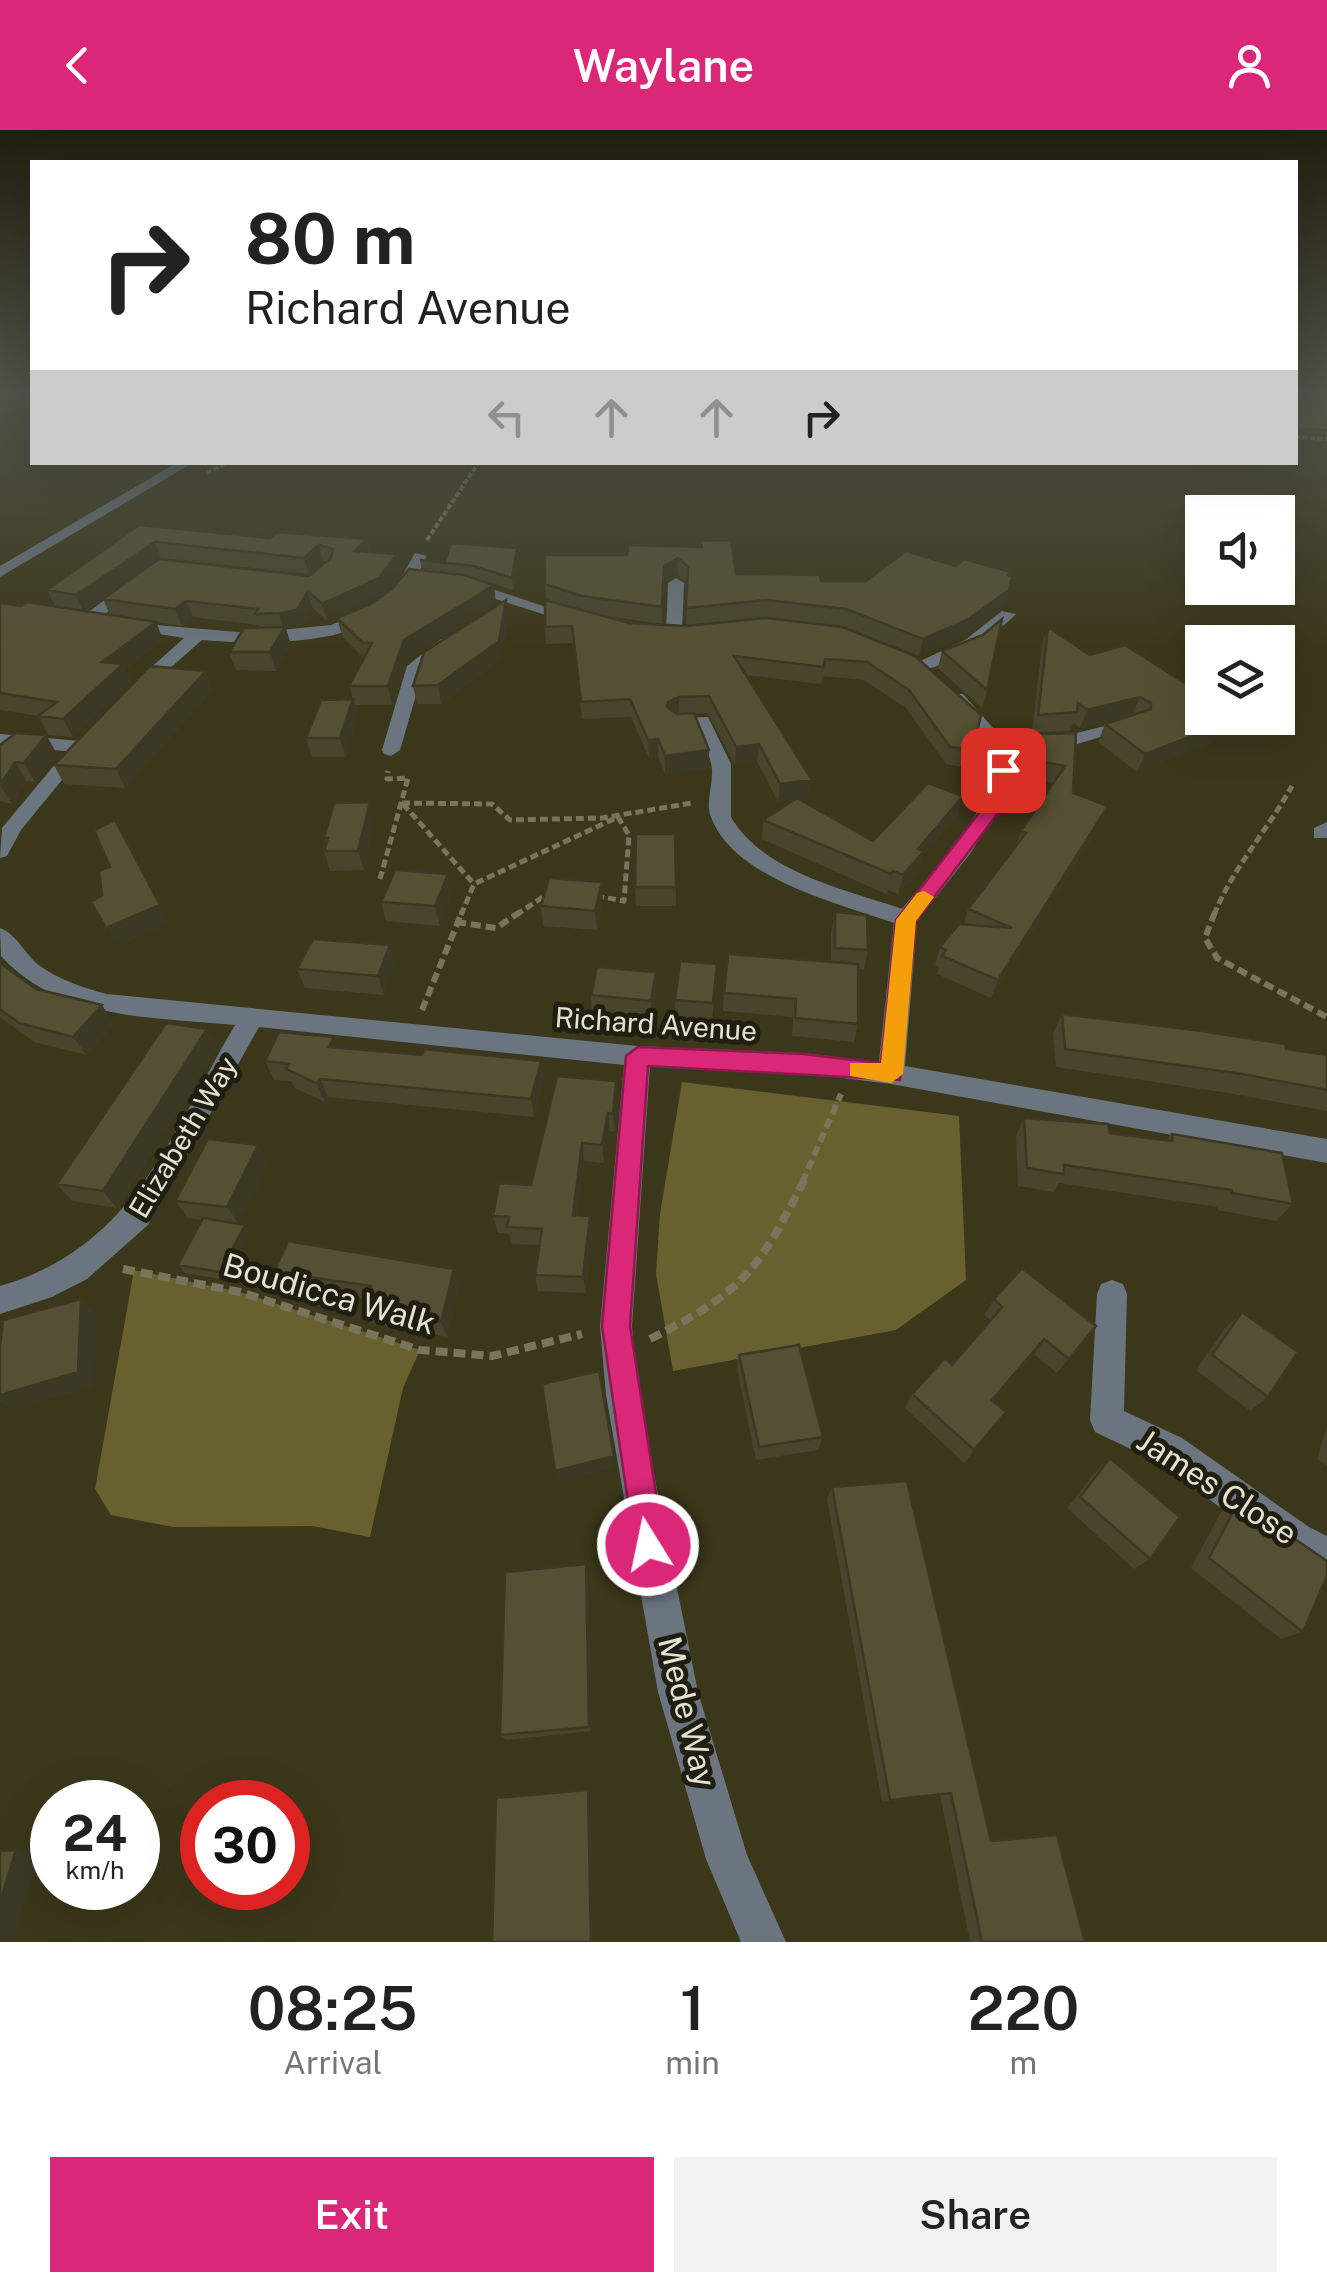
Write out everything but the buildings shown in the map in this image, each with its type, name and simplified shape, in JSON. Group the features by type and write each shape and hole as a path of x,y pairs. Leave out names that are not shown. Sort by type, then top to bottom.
{"street":[{"path":"0,572 156,481"},
{"path":"420,556 432,581"},
{"path":"146,577 80,617 255,640 344,626 432,581 520,599 599,626"},
{"path":"674,634 676,583"},
{"path":"487,618 520,599"},
{"path":"919,666 972,644 1008,614"},
{"path":"121,705 197,635"},
{"path":"390,750 416,666 457,637"},
{"path":"891,1074 906,920 992,809 1003,770 997,744 984,724 919,666 899,655"},
{"path":"679,723 702,722 722,766 718,798 728,831 801,881 906,920"},
{"path":"997,744 1068,741 1134,724"},
{"path":"0,740 87,740 12,828 0,851"},
{"name":"Richard Avenue","path":"0,936 10,954 36,978 106,1003 638,1056 842,1068 1327,1152"},
{"name":"Elizabeth Way","path":"0,1300 44,1289 87,1266 138,1216 251,1020"},
{"name":"Mede Way","path":"638,1056 617,1341 648,1545 678,1692 727,1859 764,1942"},
{"name":"James Close","path":"1112,1294 1107,1420 1170,1450 1296,1540 1327,1554"}],"path":[{"path":"420,556 435,522 465,481"},
{"path":"380,879 408,778 388,779 390,750"},
{"path":"1292,786 1264,837 1227,882 1205,938 1217,958 1327,1017"},
{"path":"402,803 492,804 510,820 618,817 718,798"},
{"path":"402,803 474,884"},
{"path":"412,1035 474,884 618,817"},
{"path":"592,894 624,901 629,835 618,817"},
{"path":"456,922 496,928 551,891 565,892"},
{"name":"Boudicca Walk","path":"87,1266 134,1270 240,1292 420,1350 492,1356 617,1341 724,1300 750,1272 811,1166 842,1094 842,1068"}],"shaded area":[{"path":"682,1082 959,1116 966,1280 896,1330 673,1371 656,1274 660,1214"},
{"path":"134,1270 240,1292 420,1350 403,1388 370,1537 312,1526 173,1527 111,1515 95,1489"}],"slow traffic":[{"path":"858,1070 891,1074 906,920 924,897"}],"route":[{"path":"648,1545 622,1396 616,1326 638,1056 803,1063 891,1074 906,920 992,809 1003,770"}]}
